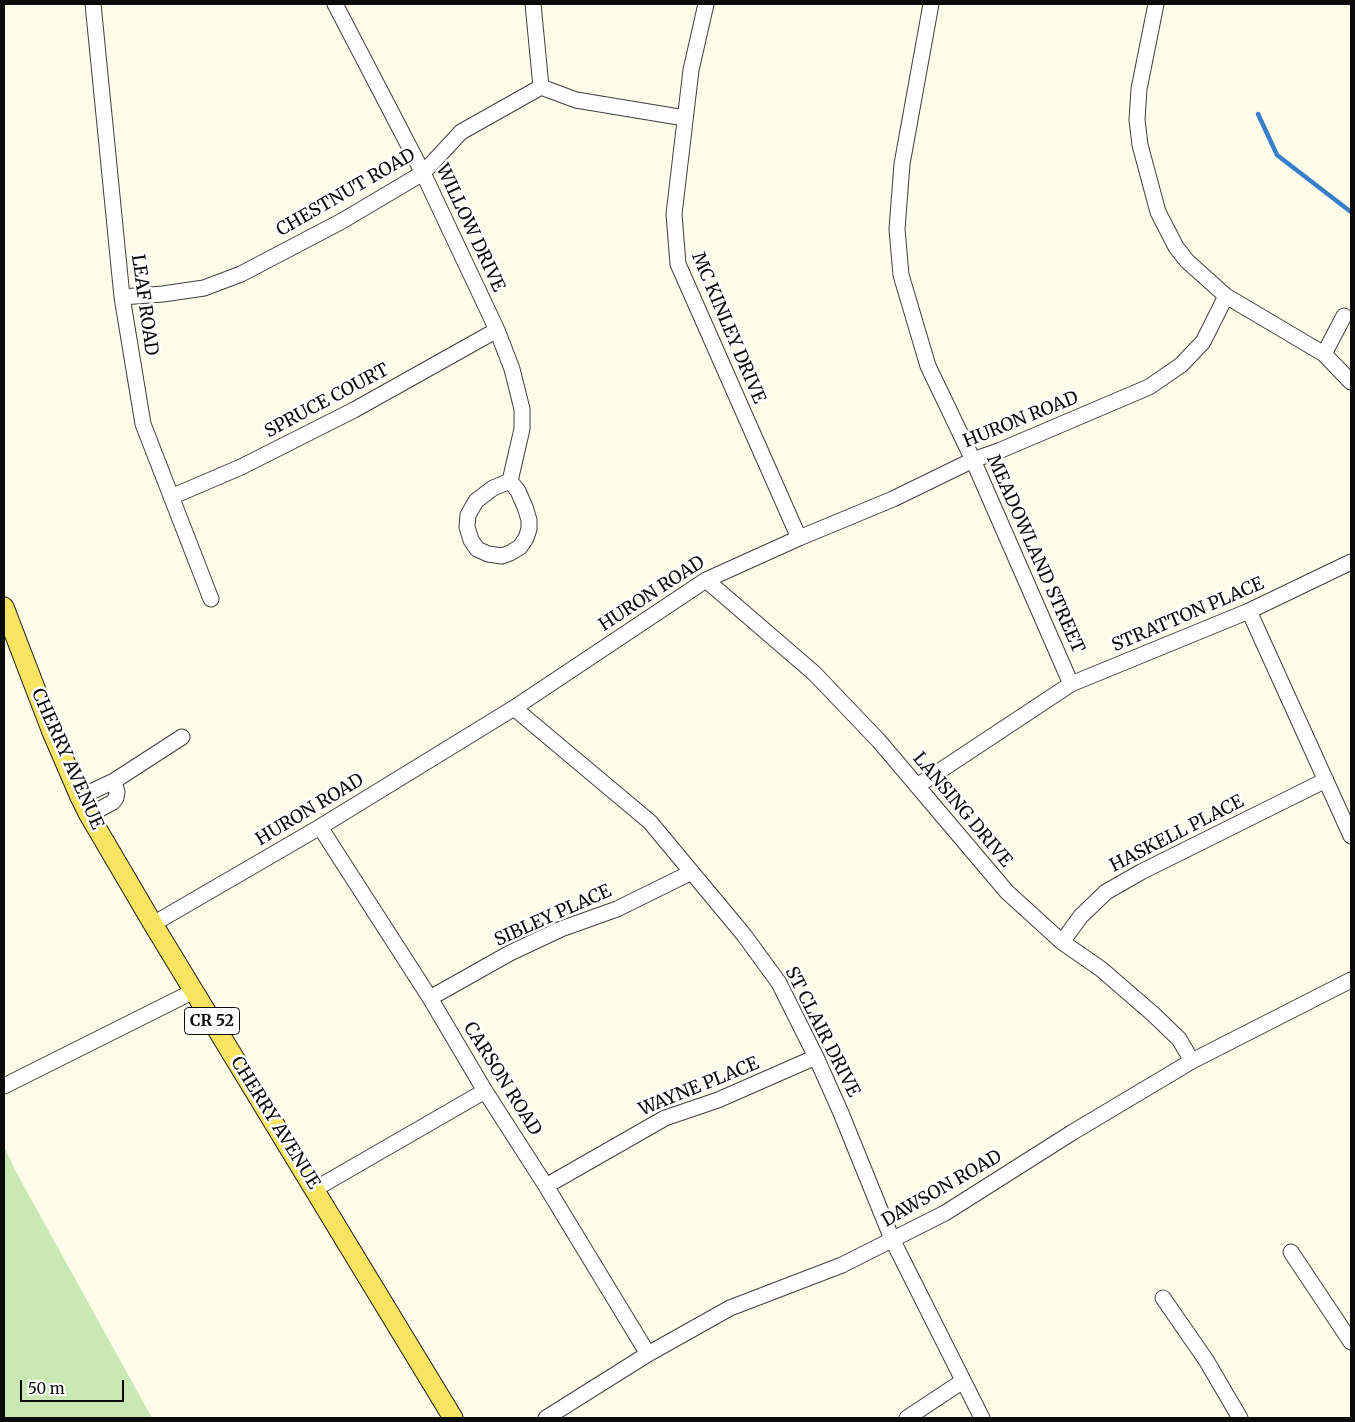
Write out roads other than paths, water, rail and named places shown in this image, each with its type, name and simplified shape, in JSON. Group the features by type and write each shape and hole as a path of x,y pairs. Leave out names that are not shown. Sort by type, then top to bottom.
{"main road":[{"name":"CHERRY AVENUE","path":"4,607 52,732 89,815 153,924 454,1418"}],"street":[{"name":"LEAF ROAD","path":"93,4 122,297 143,424 211,599"},
{"name":"WILLOW DRIVE","path":"335,4 424,173 497,330 512,369 522,409 522,429 510,481"},
{"path":"533,4 540,87 576,100 685,118"},
{"name":"MC KINLEY DRIVE","path":"706,4 691,70 674,214 678,264 799,538"},
{"name":"MEADOWLAND STREET","path":"931,4 902,164 897,229 901,275 928,366 973,460 1071,684"},
{"path":"1156,4 1139,89 1137,120 1147,178 1158,212 1176,247 1187,261 1226,296 1324,354 1351,382"},
{"name":"CHESTNUT ROAD","path":"122,297 204,288 241,274 342,221 424,173 461,132 540,87"},
{"name":"HURON ROAD","path":"153,924 320,827 514,708 706,580 893,498 973,460 1149,387 1181,365 1203,342 1226,296"},
{"path":"1324,354 1344,316"},
{"name":"SPRUCE COURT","path":"171,497 241,467 354,410 497,330"},
{"path":"510,481 522,499 529,520 529,529 520,547 502,556 488,554 477,549 471,540 467,527 468,516 476,501 493,488 510,481"},
{"name":"STRATTON PLACE","path":"917,786 1071,684 1249,611 1351,562"},
{"name":"LANSING DRIVE","path":"706,580 814,673 879,741 1007,892 1062,942 1101,969 1153,1014 1179,1039 1192,1061"},
{"path":"1249,611 1351,836"},
{"name":"ST CLAIR DRIVE","path":"514,708 650,822 744,935 779,983 816,1057 841,1113 892,1239 982,1418"},
{"path":"80,797 114,781 182,737"},
{"name":"HASKELL PLACE","path":"1062,942 1081,916 1106,892 1141,872 1326,780"},
{"path":"89,815 113,802 116,798 118,792 114,781"},
{"name":"CARSON ROAD","path":"320,827 430,998 485,1091 546,1186 648,1354"},
{"name":"SIBLEY PLACE","path":"430,998 510,954 561,929 617,909 692,872"},
{"name":"DAWSON ROAD","path":"546,1418 648,1354 730,1308 842,1265 945,1212 1192,1061 1351,980"},
{"path":"4,1086 194,991"},
{"name":"WAYNE PLACE","path":"546,1186 665,1118 718,1100 816,1057"},
{"path":"315,1189 485,1091"},
{"path":"1291,1252 1351,1342"},
{"path":"1164,1298 1206,1360 1240,1418"},
{"path":"908,1418 963,1381"}],"waterway":[{"path":"1258,114 1277,155 1351,212"}]}
